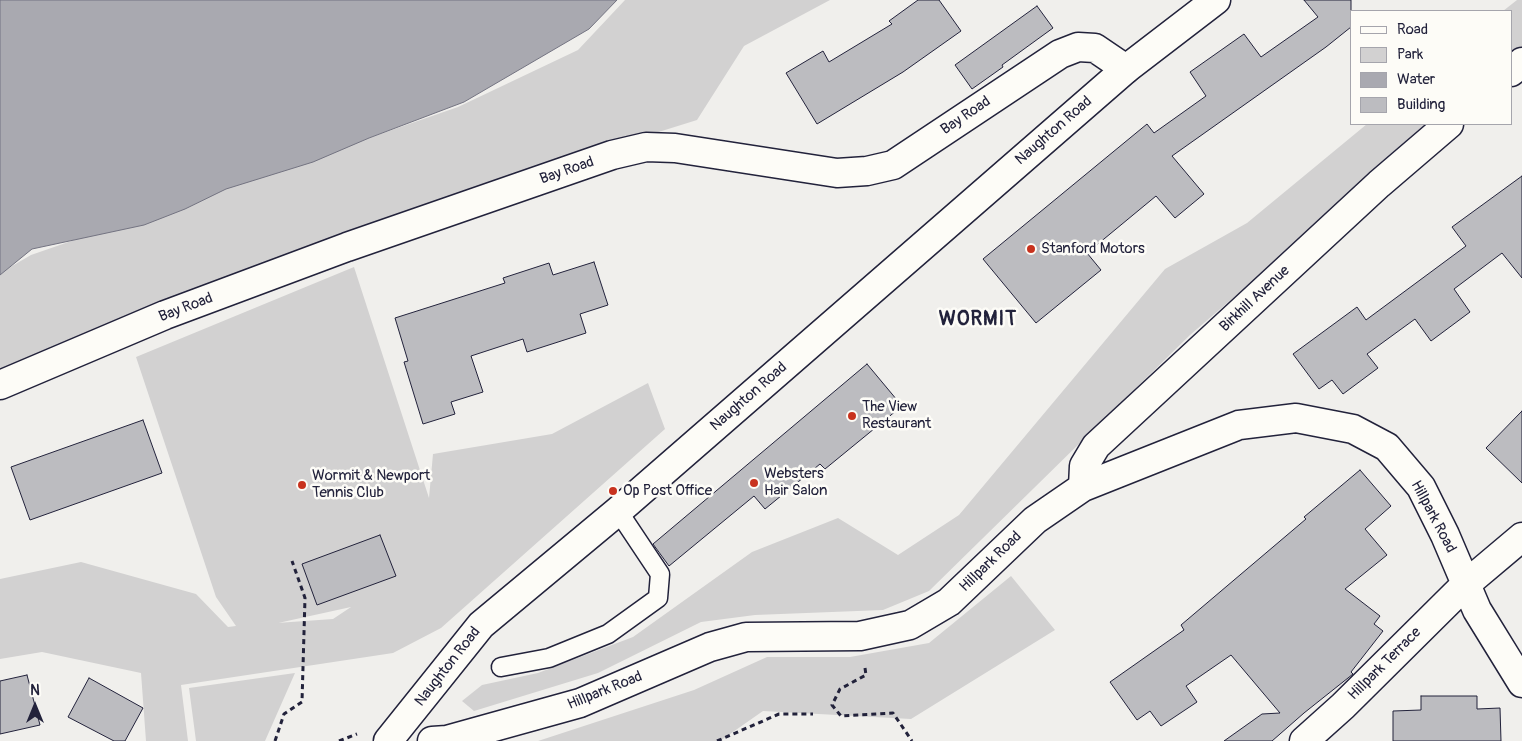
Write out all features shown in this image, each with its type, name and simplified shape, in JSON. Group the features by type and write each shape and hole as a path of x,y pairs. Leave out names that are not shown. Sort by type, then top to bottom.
{"street":[{"name":"Naughton Road","path":"396,740 421,702 480,625 618,511 1126,69 1216,0"},
{"name":"Bay Road","path":"0,386 165,316 347,247 612,155 646,147 675,148 837,172 867,171 893,165 1060,54 1078,47 1095,48 1126,69"},
{"path":"1512,71 1522,62"},
{"name":"Birkhill Avenue","path":"1083,487 1084,466 1096,446 1379,184 1448,125"},
{"name":"Hillpark Road","path":"432,741 447,740 580,703 710,647 746,637 860,636 910,625 949,602 1035,520 1083,487 1240,425 1296,418 1353,429 1387,447 1421,487 1445,535 1477,610 1522,683"},
{"name":"Hillpark Terrace","path":"1304,741 1343,706 1466,585 1522,537"}],"lane":[{"path":"501,668 549,658 608,634 658,598 660,574 618,511"}],"path":[{"path":"275,741 284,714 302,702 305,598 292,560"},
{"path":"860,636 866,675 840,689 832,705 841,716 893,713 912,741"},
{"path":"717,741 779,714 813,714"},
{"path":"339,741 363,732"}],"green space":[{"path":"625,0 830,0 744,46 697,120 457,195 0,373 0,273 31,255 458,107 578,50"},
{"path":"1517,0 1522,0 1522,49 1512,58 1512,10 1504,10"},
{"path":"1366,125 1434,125 1190,335 929,591 883,610 755,615 701,622 598,673 474,711 462,701 482,685 538,673 633,637 752,552 838,518 898,555 959,515 1165,269 1247,223"},
{"path":"354,267 429,498 433,454 552,434 648,383 665,429 441,628 393,653 181,685 188,741 146,741 141,673 42,652 0,659 0,579 81,562 196,594 228,627 236,626 216,597 136,357","holes":["351,607 333,619 278,623"]},
{"path":"1011,576 1055,630 911,719 763,711 720,741 538,741 694,690 767,657 850,657 929,643"},
{"path":"295,673 265,741 196,741 189,688"}],"water":[{"path":"0,0 617,0 589,29 464,102 369,138 313,162 226,189 185,209 144,225 32,249 0,275"}],"building":[{"path":"918,0 939,0 961,31 903,72 817,124 786,73 823,51 829,62 892,24 889,21"},
{"path":"1304,0 1351,0 1350,28 1326,47 1172,156 1204,194 1175,218 1156,196 1087,253 1101,270 1036,323 983,259 1147,124 1154,133 1206,96 1190,72 1244,34 1261,57 1318,17"},
{"path":"1037,6 1053,28 972,89 955,65"},
{"path":"1522,176 1522,278 1502,253 1454,289 1470,312 1431,341 1415,319 1367,354 1378,368 1343,394 1332,380 1319,389 1293,354 1357,307 1366,320 1466,246 1452,227"},
{"path":"594,262 608,305 580,314 586,333 527,352 523,339 471,356 483,392 451,402 455,414 423,424 404,362 408,361 395,318 505,283 503,278 549,263 553,275"},
{"path":"867,364 902,406 825,469 820,464 765,509 754,496 669,566 653,544"},
{"path":"1522,411 1522,483 1486,448"},
{"path":"143,420 162,473 30,520 11,467"},
{"path":"1360,470 1391,506 1365,529 1387,555 1345,589 1380,616 1374,624 1383,631 1351,672 1353,674 1272,741 1224,741 1262,714 1280,713 1231,655 1186,686 1197,702 1161,726 1150,711 1137,720 1110,682 1184,630 1181,625 1306,519 1304,517"},
{"path":"380,535 396,576 317,605 302,564"},
{"path":"27,675 40,725 0,734 0,681"},
{"path":"89,678 143,708 125,741 114,741 68,717"},
{"path":"1421,696 1477,696 1477,709 1500,708 1501,741 1393,741 1393,711 1421,710"}],"place":[{"name":"Stanford Motors","path":"1031,249"},
{"name":"The View Restaurant","path":"852,416"},
{"name":"Websters Hair Salon","path":"754,483"},
{"name":"Wormit & Newport Tennis Club","path":"302,485"},
{"name":"Op Post Office","path":"613,491"}],"district":[{"name":"WORMIT","path":"978,320"}]}
